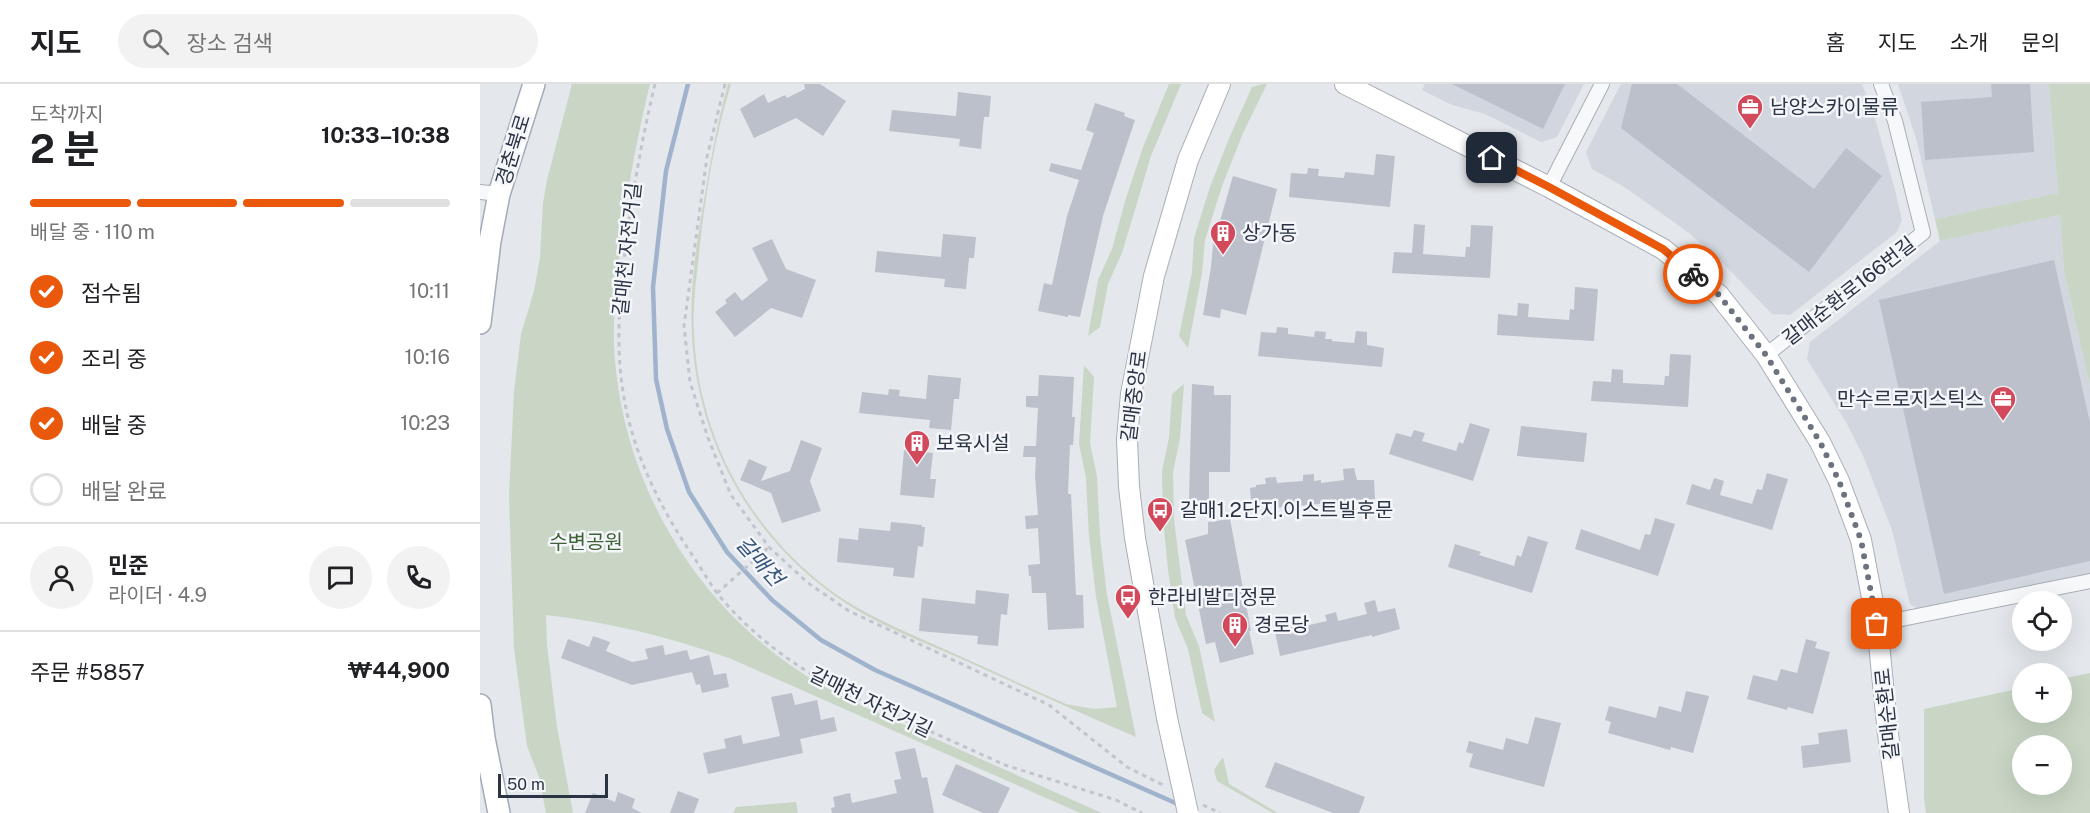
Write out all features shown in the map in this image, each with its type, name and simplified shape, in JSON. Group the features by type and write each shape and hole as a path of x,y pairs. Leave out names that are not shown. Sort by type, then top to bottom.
{"main road":[{"name":"경춘북로","path":"480,323 490,193 534,84"},
{"path":"480,705 499,813"}],"street":[{"name":"갈매중앙로","path":"1193,808 1167,718 1136,538 1129,488 1127,440 1131,394 1154,276 1188,160 1220,84"},
{"name":"갈매순환로","path":"1345,84 1549,187 1663,249 1719,295 1766,355 1820,442 1839,481 1861,540 1877,624 1899,813"},
{"path":"1549,187 1602,84"},
{"name":"갈매순환로166번길","path":"1766,355 1923,233 1894,121 1881,84"},
{"path":"1877,624 2090,581"}],"path":[{"name":"갈매천 자전거길","path":"655,84 635,172 619,304 622,384 625,404 641,458 661,504 682,541 717,593 766,642 796,665 840,692 1005,765 1116,800 1142,813"},
{"path":"725,84 705,169 684,326 690,382 708,438 731,495 768,548 808,583 849,611 1049,705 1127,767 1168,788"},
{"path":"717,593 768,548"},
{"path":"1193,808 1220,813"}],"shaded area":[{"path":"1425,84 1584,84 1557,137 1541,142 1485,114 1452,105 1422,90"},
{"path":"1621,84 1862,84 1874,115 1894,186 1902,220 1897,232 1790,315 1772,314 1718,258 1689,233 1626,188 1592,169 1586,152"},
{"path":"1898,84 2049,84 2058,193 1935,219 1916,138"},
{"path":"2060,215 2064,271 2090,386 2090,573 1919,610 1910,604 1892,530 1864,458 1847,424 1807,359 1810,342 1940,241"}],"green space":[{"name":"수변공원","path":"572,84 650,84 624,215 616,291 614,344 619,394 630,442 647,489 669,533 696,574 728,611 765,645 805,675 876,712 1102,813 1080,813 729,658 639,631 546,615 547,645 557,727 573,813 546,813 539,777 527,746 514,648 509,496 514,392 521,334 534,291 540,258 543,203 547,180"},
{"path":"728,84 731,84 716,144 705,204 695,289 694,334 698,372 717,444 752,509 775,539 801,566 830,590 870,615 1066,704 1094,709 1117,707 1096,597 1089,537 1086,478 1079,444 1084,365 1094,377 1090,443 1097,476 1100,536 1107,595 1136,737 901,633 847,604 814,580 785,552 759,522 737,488 719,452 705,415 696,375 691,318 699,229 715,139"},
{"path":"1169,84 1181,84 1151,156 1122,253 1108,284 1100,327 1088,336 1098,280 1112,249 1143,147"},
{"path":"1267,84 1243,133 1222,186 1205,240 1202,273 1188,348 1179,336 1192,272 1194,238 1210,187 1230,136 1252,87"},
{"path":"2049,84 2090,84 2090,386 2064,271 2060,215 1940,241 1935,219 2058,193"},
{"path":"1184,384 1180,439 1173,472 1174,520 1186,615 1199,646 1215,722 1202,713 1188,649 1175,618 1163,520 1162,471 1169,438 1172,394"},
{"path":"2090,673 2090,813 1926,813 1924,709 2012,690 2012,723 2072,723 2072,677"},
{"path":"1223,757 1229,784 1278,813 1273,813 1217,781 1214,770"},
{"path":"796,802 798,813 733,813 736,807"}],"building":[{"path":"804,84 820,84 846,101 823,136 796,118 754,138 740,109 764,94 768,103 785,95 787,98 805,89"},
{"path":"1452,84 1565,84 1543,129"},
{"path":"1632,84 1677,84 1814,189 1846,148 1882,176 1809,272 1621,128"},
{"path":"1991,84 2030,84 2034,152 1925,160 1921,102 1992,97"},
{"path":"958,92 991,96 989,117 984,117 981,149 959,146 960,139 889,131 892,110 956,116"},
{"path":"1095,103 1125,113 1124,116 1135,120 1103,216 1080,317 1068,315 1068,317 1038,311 1044,283 1052,285 1067,216 1079,180 1049,171 1051,163 1081,170 1094,133 1086,130"},
{"path":"1376,154 1395,156 1390,207 1289,197 1291,173 1307,174 1308,168 1319,169 1318,176 1344,178 1345,172 1374,175"},
{"path":"1233,176 1277,189 1246,315 1221,309 1220,318 1203,315 1213,245"},
{"path":"1414,224 1425,225 1423,254 1465,257 1466,247 1470,247 1471,225 1493,226 1490,278 1392,273 1394,252 1412,253"},
{"path":"943,234 976,237 974,258 969,258 966,289 944,287 945,279 875,272 877,251 941,257"},
{"path":"772,239 786,269 816,280 802,318 771,308 735,337 715,312 727,303 725,300 735,292 742,301 768,280 752,248"},
{"path":"2054,260 2090,423 2090,561 1944,594 1879,300"},
{"path":"1575,287 1598,289 1594,341 1497,335 1498,314 1517,316 1518,303 1529,304 1528,317 1569,320 1570,309 1574,310"},
{"path":"1277,327 1288,328 1288,334 1314,337 1315,331 1326,332 1325,339 1354,343 1356,331 1367,332 1367,345 1384,348 1382,367 1258,356 1261,332 1276,333"},
{"path":"1670,354 1691,355 1688,407 1591,401 1593,381 1611,382 1612,369 1623,370 1623,383 1664,385 1665,376 1669,376"},
{"path":"928,375 961,378 959,399 954,399 951,430 929,428 930,420 859,413 862,392 888,395 889,389 900,390 899,396 926,399"},
{"path":"1039,375 1074,377 1072,417 1075,417 1073,445 1070,445 1068,494 1071,494 1076,595 1083,595 1084,628 1048,630 1046,593 1032,593 1028,565 1040,564 1038,528 1026,529 1025,516 1038,515 1036,457 1023,457 1024,446 1036,446 1038,408 1026,407 1026,396 1038,396"},
{"path":"1192,384 1214,386 1214,395 1231,395 1230,472 1209,472 1209,501 1189,501"},
{"path":"1470,423 1490,429 1473,481 1389,454 1396,433 1411,437 1414,430 1425,433 1422,441 1456,451 1459,442 1463,444"},
{"path":"1521,426 1587,433 1584,462 1517,456"},
{"path":"801,440 822,448 810,481 821,511 782,523 771,493 740,480 749,459 767,467 761,481 790,471"},
{"name":"보육시설","path":"904,450 933,453 930,479 936,479 934,498 900,495"},
{"path":"1354,468 1357,480 1374,480 1375,499 1273,508 1273,502 1251,501 1250,488 1266,484 1265,478 1276,477 1277,483 1303,481 1303,475 1314,474 1314,481 1321,480 1321,483 1344,480 1343,469"},
{"path":"1767,473 1788,479 1772,530 1686,504 1692,484 1710,490 1714,478 1724,481 1720,495 1752,504 1757,489 1762,490"},
{"path":"1655,518 1675,524 1658,576 1575,549 1581,529 1640,550 1645,534 1650,535"},
{"path":"1230,519 1254,654 1220,663 1215,642 1206,644 1185,540 1208,534 1208,522"},
{"path":"891,522 925,527 923,547 918,546 914,578 893,576 894,568 837,562 839,538 858,540 859,528 890,531"},
{"path":"1528,536 1548,542 1532,593 1448,567 1455,544 1481,552 1479,555 1514,566 1517,555 1521,557"},
{"path":"976,590 1009,594 1007,615 1001,614 998,646 977,644 978,636 919,631 922,598 975,604"},
{"path":"1375,600 1378,612 1395,608 1400,629 1280,656 1275,632 1290,629 1288,623 1299,621 1301,627 1327,621 1325,615 1336,612 1338,621 1367,614 1364,603"},
{"path":"593,636 610,642 606,651 632,662 648,659 645,649 663,645 665,655 687,650 690,660 709,655 714,675 726,673 729,687 702,693 700,684 696,685 692,672 632,685 561,658 568,639 589,647"},
{"path":"1806,639 1817,642 1815,648 1830,652 1813,714 1788,707 1787,710 1747,699 1753,675 1777,681 1781,669 1797,673"},
{"path":"1686,691 1709,696 1693,753 1671,747 1670,750 1608,733 1611,722 1605,720 1609,706 1656,718 1659,706 1681,712"},
{"path":"792,693 795,705 817,700 821,720 834,717 837,731 800,739 803,753 708,774 703,753 726,748 724,739 741,735 743,744 780,736 771,697"},
{"path":"1535,717 1561,723 1544,787 1469,767 1473,754 1466,752 1469,741 1503,750 1506,738 1528,744"},
{"path":"1847,729 1851,762 1803,768 1801,746 1819,744 1818,733"},
{"path":"915,748 922,778 927,777 934,813 832,813 831,808 835,807 833,797 850,793 852,803 897,793 894,780 901,779 895,752"},
{"path":"1275,762 1365,797 1359,813 1333,813 1265,787"},
{"path":"956,764 1010,788 998,813 983,813 942,795"},
{"path":"678,791 699,799 694,813 670,813"},
{"path":"618,792 635,799 632,808 642,813 585,813 593,793 615,802"}],"waterway":[{"name":"갈매천","path":"688,84 666,171 653,287 656,379 667,429 689,492 727,552 772,600 821,640 875,670 1180,805"}],"way so far":[{"path":"1693,274 1719,295 1766,355 1820,442 1839,481 1861,540 1877,624"}],"place":[{"name":"남양스카이물류","path":"1750,130"},
{"name":"상가동","path":"1223,256"},
{"name":"만수르로지스틱스","path":"2003,422"},
{"name":"보육시설","path":"917,466"},
{"name":"갈매1.2단지.이스트빌후문","path":"1160,533"},
{"name":"한라비발디정문","path":"1128,620"},
{"name":"경로당","path":"1235,648"}],"route":[{"path":"1492,158 1663,249 1693,274"}]}
